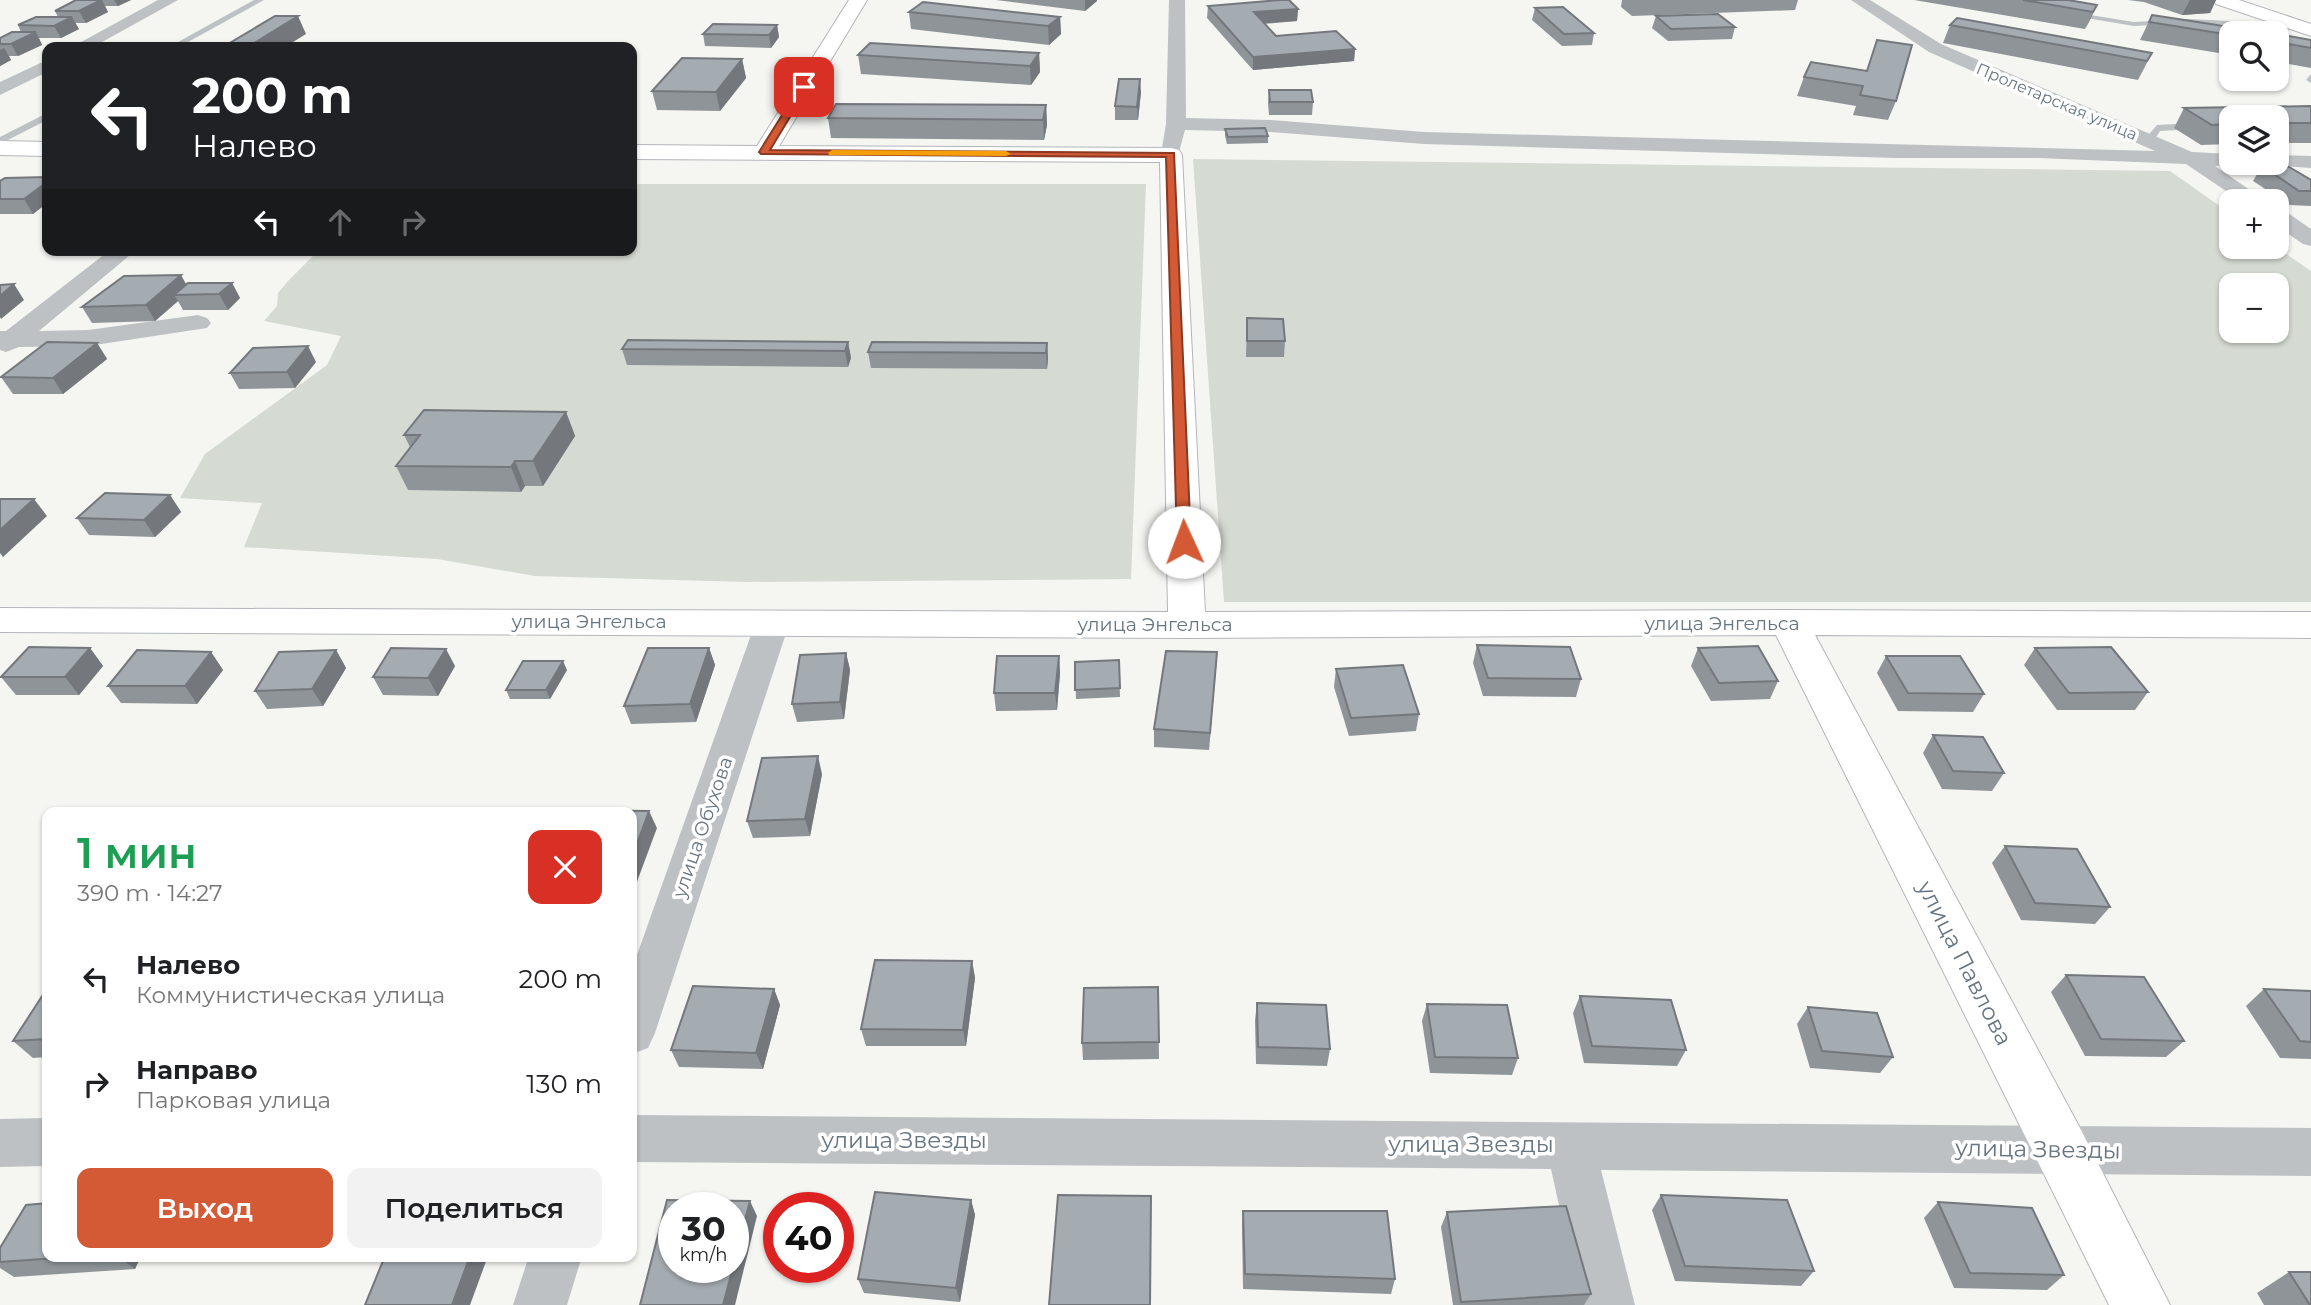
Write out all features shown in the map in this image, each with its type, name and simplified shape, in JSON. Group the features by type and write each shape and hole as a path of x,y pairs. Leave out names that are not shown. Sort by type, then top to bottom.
{"street":[{"path":"90,42 170,0"},
{"path":"764,152 858,0"},
{"path":"1177,0 1176,124 1171,155 1187,625"},
{"name":"Пролетарская улица","path":"1859,0 1934,48 2193,160 2237,189"},
{"path":"2228,1 2304,28"},
{"path":"0,89 42,68"},
{"path":"1176,124 1271,126 1424,138 1896,152 2038,152 2219,160"},
{"path":"0,148 42,149"},
{"path":"637,152 1171,155"},
{"path":"2289,161 2311,162"},
{"path":"2289,224 2311,239"},
{"path":"4,342 117,256"},
{"path":"4,342 88,338 198,323"},
{"name":"улица Энгельса","path":"0,620 773,621 1187,625 1788,622 2311,625"},
{"name":"улица Обухова","path":"637,1017 773,621"},
{"name":"улица Павлова","path":"1788,622 2062,1149 2140,1305"},
{"name":"улица Звезды","path":"637,1138 2311,1152"},
{"path":"0,1143 42,1142"},
{"path":"1570,1145 1608,1305"},
{"path":"540,1305 554,1262"}],"lane":[{"path":"182,42 260,0"},
{"path":"2057,11 2134,24 2187,21 2304,28"},
{"path":"0,141 42,119"},
{"path":"2149,140 2157,128 2219,125"}],"shaded area":[{"path":"1193,159 2170,171 2219,206 2219,259 2289,259 2289,256 2311,271 2311,602 1224,602"},
{"path":"637,184 1146,184 1131,579 746,582 535,576 437,559 244,547 262,503 180,498 205,454 327,365 341,336 264,321 277,306 278,293 313,256 637,256"}],"building":[{"path":"76,0 101,0 79,11 55,11"},
{"path":"1289,0 1298,9 1254,12 1276,36 1336,31 1355,49 1253,57 1208,6"},
{"path":"2023,0 2068,0 2097,5 2093,12"},
{"path":"923,2 1060,17 1048,26 909,12"},
{"path":"1563,7 1594,33 1564,34 1535,8"},
{"path":"1718,14 1735,27 1671,29 1656,16"},
{"path":"2152,15 2219,25 2219,33 2149,22"},
{"path":"275,16 298,16 256,42 231,42"},
{"path":"36,17 72,17 54,26 18,25"},
{"path":"1957,18 2152,53 2147,61 1950,25"},
{"path":"713,24 777,25 769,35 703,34"},
{"path":"12,32 36,32 11,44 0,44 0,38"},
{"path":"2289,36 2311,40 2311,48 2289,44"},
{"path":"1877,40 1912,45 1896,101 1860,95 1863,86 1804,77 1811,62 1867,71"},
{"path":"870,43 1039,53 1030,66 858,55"},
{"path":"682,58 742,59 716,92 652,91"},
{"path":"1119,79 1140,79 1137,107 1115,106"},
{"path":"1269,90 1311,90 1313,102 1270,102"},
{"path":"836,104 1046,105 1043,120 828,118"},
{"path":"2289,106 2311,106 2311,123 2289,123"},
{"path":"2219,107 2219,125 2212,125 2184,108"},
{"path":"1265,128 1268,136 1228,137 1225,129"},
{"path":"2289,167 2311,180 2311,191 2299,191 2275,175 2289,175"},
{"path":"42,177 42,186 24,199 0,199 0,181 5,178"},
{"path":"181,275 146,305 82,307 124,276"},
{"path":"188,283 232,283 219,294 174,295"},
{"path":"14,284 0,296 0,285"},
{"path":"1247,318 1283,319 1285,341 1247,341"},
{"path":"628,340 848,342 845,351 622,349"},
{"path":"47,342 97,343 53,378 1,377"},
{"path":"872,342 1047,343 1046,353 868,352"},
{"path":"308,346 287,372 230,373 253,348"},
{"path":"424,410 566,412 533,461 515,461 511,467 396,466 420,435 404,435"},
{"path":"105,493 170,495 144,520 77,518"},
{"path":"0,499 34,499 0,530"},
{"path":"1477,645 1570,647 1581,679 1488,678"},
{"path":"1758,646 1778,681 1719,683 1698,648"},
{"path":"29,647 90,648 65,677 1,677"},
{"path":"2111,647 2148,692 2069,693 2035,648"},
{"path":"391,648 446,649 428,678 373,677"},
{"path":"648,648 709,648 690,704 624,706"},
{"path":"137,650 211,652 185,686 108,686"},
{"path":"336,650 312,689 255,691 279,652"},
{"path":"1166,651 1217,652 1210,733 1154,729"},
{"path":"846,653 840,702 792,704 800,655"},
{"path":"997,656 1059,656 1055,693 994,693"},
{"path":"1886,656 1960,656 1984,694 1908,693"},
{"path":"1119,660 1120,688 1075,690 1075,662"},
{"path":"523,661 563,661 546,690 506,690"},
{"path":"1403,665 1419,714 1351,718 1336,669"},
{"path":"1933,735 1983,737 2004,773 1953,771"},
{"path":"818,756 805,819 747,821 762,758"},
{"path":"637,811 649,811 637,843"},
{"path":"2005,846 2077,849 2110,907 2035,903"},
{"path":"875,960 972,961 963,1030 861,1029"},
{"path":"2066,975 2144,977 2184,1041 2101,1039"},
{"path":"693,986 774,989 756,1053 671,1050"},
{"path":"1158,987 1159,1042 1082,1043 1084,988"},
{"path":"2264,989 2311,991 2311,1042 2300,1041"},
{"path":"42,996 42,1039 13,1041"},
{"path":"1580,996 1671,1000 1686,1050 1592,1046"},
{"path":"1257,1003 1326,1005 1330,1049 1258,1047"},
{"path":"1427,1004 1507,1005 1518,1058 1435,1057"},
{"path":"1808,1007 1877,1013 1893,1057 1822,1051"},
{"path":"875,1192 971,1200 956,1288 858,1279"},
{"path":"1058,1195 1151,1196 1150,1305 1049,1305"},
{"path":"1661,1195 1787,1200 1814,1271 1685,1266"},
{"path":"1938,1202 2032,1208 2064,1275 1970,1273"},
{"path":"42,1203 42,1259 0,1262 0,1248 26,1205"},
{"path":"1566,1206 1591,1294 1461,1302 1447,1212"},
{"path":"1243,1211 1387,1211 1395,1279 1245,1274"},
{"path":"658,1235 658,1283 729,1283 723,1305 640,1305"},
{"path":"383,1262 468,1262 452,1305 365,1305"},
{"path":"2289,1272 2311,1272 2311,1305 2310,1305"}],"slow traffic":[{"path":"832,153 1006,154"}],"route":[{"path":"804,87 764,152 1171,155 1184,542"}]}
